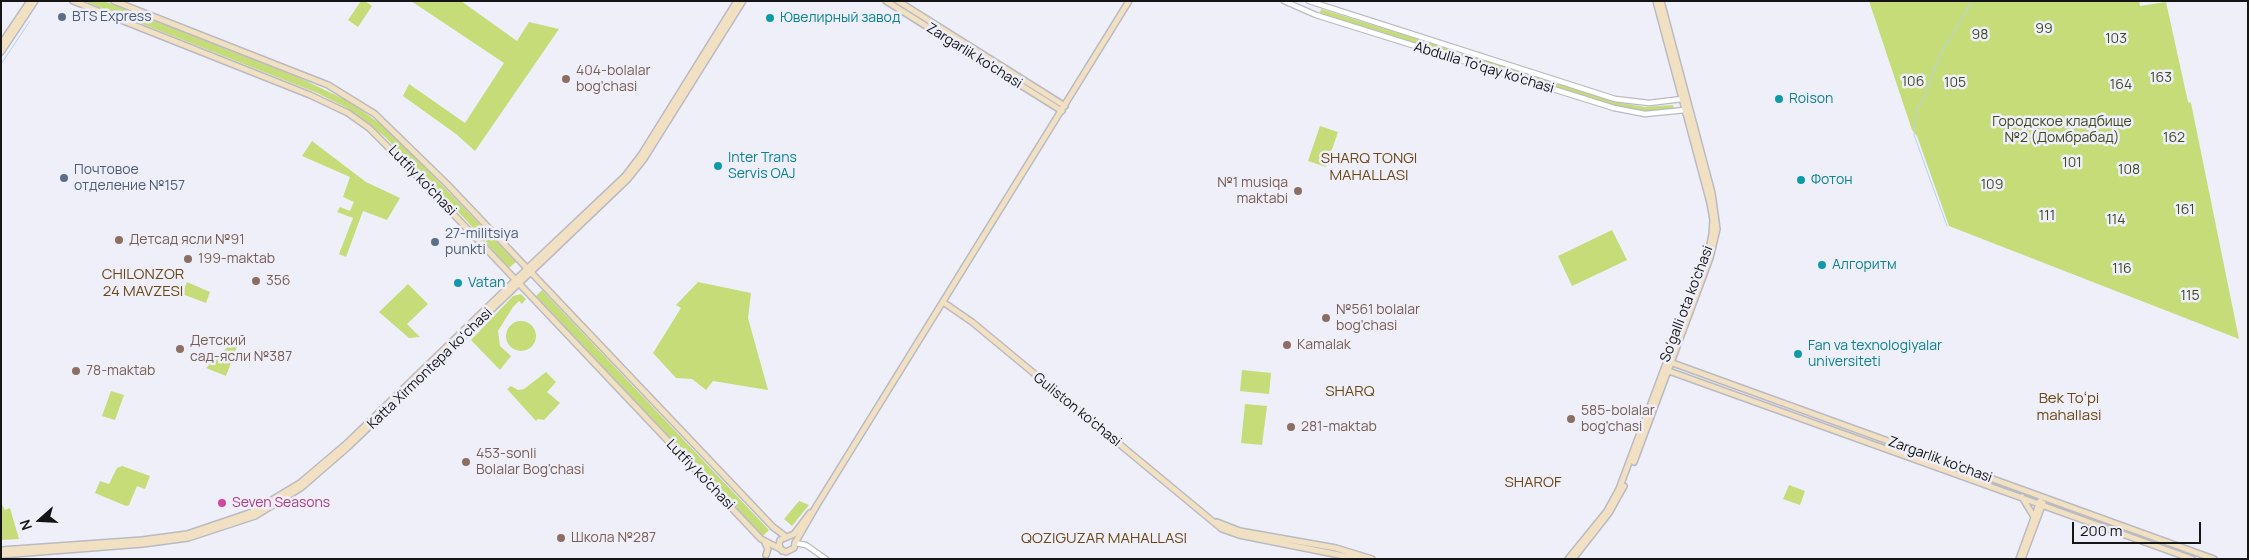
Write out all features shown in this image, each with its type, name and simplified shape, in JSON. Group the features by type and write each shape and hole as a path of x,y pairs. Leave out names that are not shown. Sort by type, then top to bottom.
{"main road":[{"path":"1,44 30,1"},
{"path":"1,52 35,1"},
{"name":"Lutfiy ko'chasi","path":"73,1 310,95 348,113 387,145 765,542 782,551"},
{"name":"Lutfiy ko'chasi","path":"114,1 306,76 354,100 380,119 406,143 773,527 788,536"},
{"name":"Katta Xirmontepa koʻchasi","path":"1,555 181,540 220,529 255,516 302,487 348,448 630,171 737,1"},
{"name":"Katta Xirmontepa koʻchasi","path":"528,272 620,188 638,168 743,1"},
{"name":"Zargarlik ko'chasi","path":"886,1 1063,109"},
{"name":"Zargarlik ko'chasi","path":"898,1 1063,109"},
{"path":"817,504 788,536 779,542 782,551 791,551 817,504 1129,1"},
{"name":"So'galli ota ko'chasi","path":"1568,559 1607,511 1627,471 1668,361 1710,258 1717,228 1714,202 1656,1"},
{"name":"So'galli ota ko'chasi","path":"1660,1 1684,99"},
{"name":"Katta Xirmontepa koʻchasi","path":"1,550 180,535 201,530 252,512 300,483 346,444 517,283"},
{"name":"Guliston ko'chasi","path":"943,302 972,322 1226,531 1359,559"},
{"name":"Zargarlik ko'chasi","path":"1668,361 2214,559"},
{"name":"Zargarlik ko'chasi","path":"1665,369 2192,559"},
{"name":"So'galli ota ko'chasi","path":"1573,559 1620,497 1665,369"},
{"path":"1828,428 1830,420"},
{"path":"1866,441 1869,434"},
{"path":"1993,487 1996,480"},
{"path":"2022,497 2034,517"},
{"path":"2018,559 2043,497"},
{"path":"2022,559 2040,504"},
{"name":"Guliston ko'chasi","path":"1210,518 1240,531 1336,548 1372,559"},
{"path":"788,536 795,543"},
{"path":"765,542 768,549 766,555"}],"street":[{"name":"Abdulla To'qay ko'chasi","path":"1284,1 1316,14 1623,111 1645,114 1687,110"},
{"name":"Abdulla To'qay ko'chasi","path":"1309,1 1615,99 1645,103 1684,99"},
{"path":"1316,14 1315,9 1319,4"},
{"path":"1454,58 1457,48"},
{"path":"1674,101 1678,106 1676,111"},
{"path":"800,536 806,545 826,559"},
{"path":"795,543 806,545"}],"green space":[{"path":"84,1 104,1 300,78 350,102 390,131 516,262 509,268 465,219 384,136 345,107 317,93"},
{"path":"361,1 365,1 372,6 358,27 348,20"},
{"path":"411,1 461,1 517,41 529,22 559,29 475,151 456,134 403,96 409,84 465,123 504,63"},
{"name":"Городское кладбище №2 (Домбрабад)","path":"1869,1 2139,1 2140,6 2166,2 2188,102 2191,103 2239,339 1949,226 1917,136 1912,130"},
{"path":"1321,9 1453,50 1453,53 1452,55 1320,13"},
{"path":"1462,52 1621,103 1645,107 1673,105 1674,109 1645,111 1616,106 1460,57"},
{"path":"1320,126 1338,132 1326,167 1308,161"},
{"path":"312,141 366,182 400,198 387,220 363,211 346,257 339,254 353,218 337,212 340,207 350,211 354,202 343,197 350,177 302,156"},
{"path":"1612,230 1627,260 1572,286 1558,256"},
{"path":"187,282 210,292 206,303 182,294"},
{"path":"698,282 751,293 748,318 768,390 713,381 706,390 692,379 676,378 653,353 681,308 676,305"},
{"path":"408,284 428,304 407,324 420,337 409,338 379,312"},
{"path":"542,290 769,530 763,536 536,296"},
{"path":"521,294 526,299 522,304 519,301 513,307 498,331 500,346 511,356 500,370 471,340 513,296"},
{"path":"521,321 527,322 535,330 535,342 527,350 521,351 515,350 507,342 506,336 507,330 515,322"},
{"path":"239,336 240,339 226,376 206,368"},
{"path":"1242,370 1271,373 1269,394 1240,391"},
{"path":"546,372 556,382 547,392 560,403 544,420 538,419 536,421 507,389 511,386 518,390 524,389"},
{"path":"111,391 124,395 115,420 102,416"},
{"path":"1245,404 1267,406 1262,445 1241,443"},
{"path":"122,466 150,476 145,489 137,486 129,505 126,506 95,493 100,481 109,484 117,468"},
{"path":"1789,485 1805,491 1800,505 1783,499"},
{"path":"799,501 809,505 792,526 784,519"},
{"path":"1,503 5,510 10,508 19,539 1,540"}],"waterway":[{"path":"1947,226 1914,135 1917,109 1924,98 1940,55 1972,1"},
{"path":"1,64 30,21"}],"place":[{"name":"BTS Express","path":"62,17"},
{"name":"Ювелирный завод","path":"770,18"},
{"name":"404-bolalar bog'chasi","path":"566,79"},
{"name":"Roison","path":"1779,99"},
{"name":"Inter Trans Servis OAJ","path":"718,166"},
{"name":"Почтовое отделение №157","path":"64,178"},
{"name":"Фотон","path":"1801,180"},
{"name":"№1 musiqa maktabi","path":"1298,191"},
{"name":"Детсад ясли №91","path":"119,240"},
{"name":"27-militsiya punkti","path":"435,242"},
{"name":"199-maktab","path":"188,259"},
{"name":"Алгоритм","path":"1822,265"},
{"name":"356","path":"256,281"},
{"name":"Vatan","path":"458,283"},
{"name":"№561 bolalar bog'chasi","path":"1326,318"},
{"name":"Kamalak","path":"1287,345"},
{"name":"Детский сад-ясли №387","path":"180,349"},
{"name":"Fan va texnologiyalar universiteti","path":"1798,354"},
{"name":"78-maktab","path":"76,371"},
{"name":"585-bolalar bog'chasi","path":"1571,419"},
{"name":"281-maktab","path":"1291,427"},
{"name":"453-sonli Bolalar Bog'chasi","path":"466,462"},
{"name":"Seven Seasons","path":"222,503"},
{"name":"Школа №287","path":"561,538"}],"district":[{"name":"SHARQ TONGI MAHALLASI","path":"1369,168"},
{"name":"CHILONZOR 24 MAVZESI","path":"143,284"},
{"name":"SHARQ","path":"1350,392"},
{"name":"Bek Toʻpi mahallasi","path":"2069,408"},
{"name":"SHAROF","path":"1533,483"},
{"name":"QOZIGUZAR MAHALLASI","path":"1104,539"}],"park label":[{"name":"99","path":"2044,29"},
{"name":"98","path":"1980,35"},
{"name":"103","path":"2116,39"},
{"name":"163","path":"2161,78"},
{"name":"106","path":"1913,82"},
{"name":"105","path":"1955,83"},
{"name":"164","path":"2121,85"},
{"name":"162","path":"2174,138"},
{"name":"101","path":"2072,163"},
{"name":"108","path":"2129,170"},
{"name":"109","path":"1992,185"},
{"name":"161","path":"2185,210"},
{"name":"111","path":"2047,216"},
{"name":"114","path":"2116,220"},
{"name":"116","path":"2122,269"},
{"name":"115","path":"2190,296"}]}
